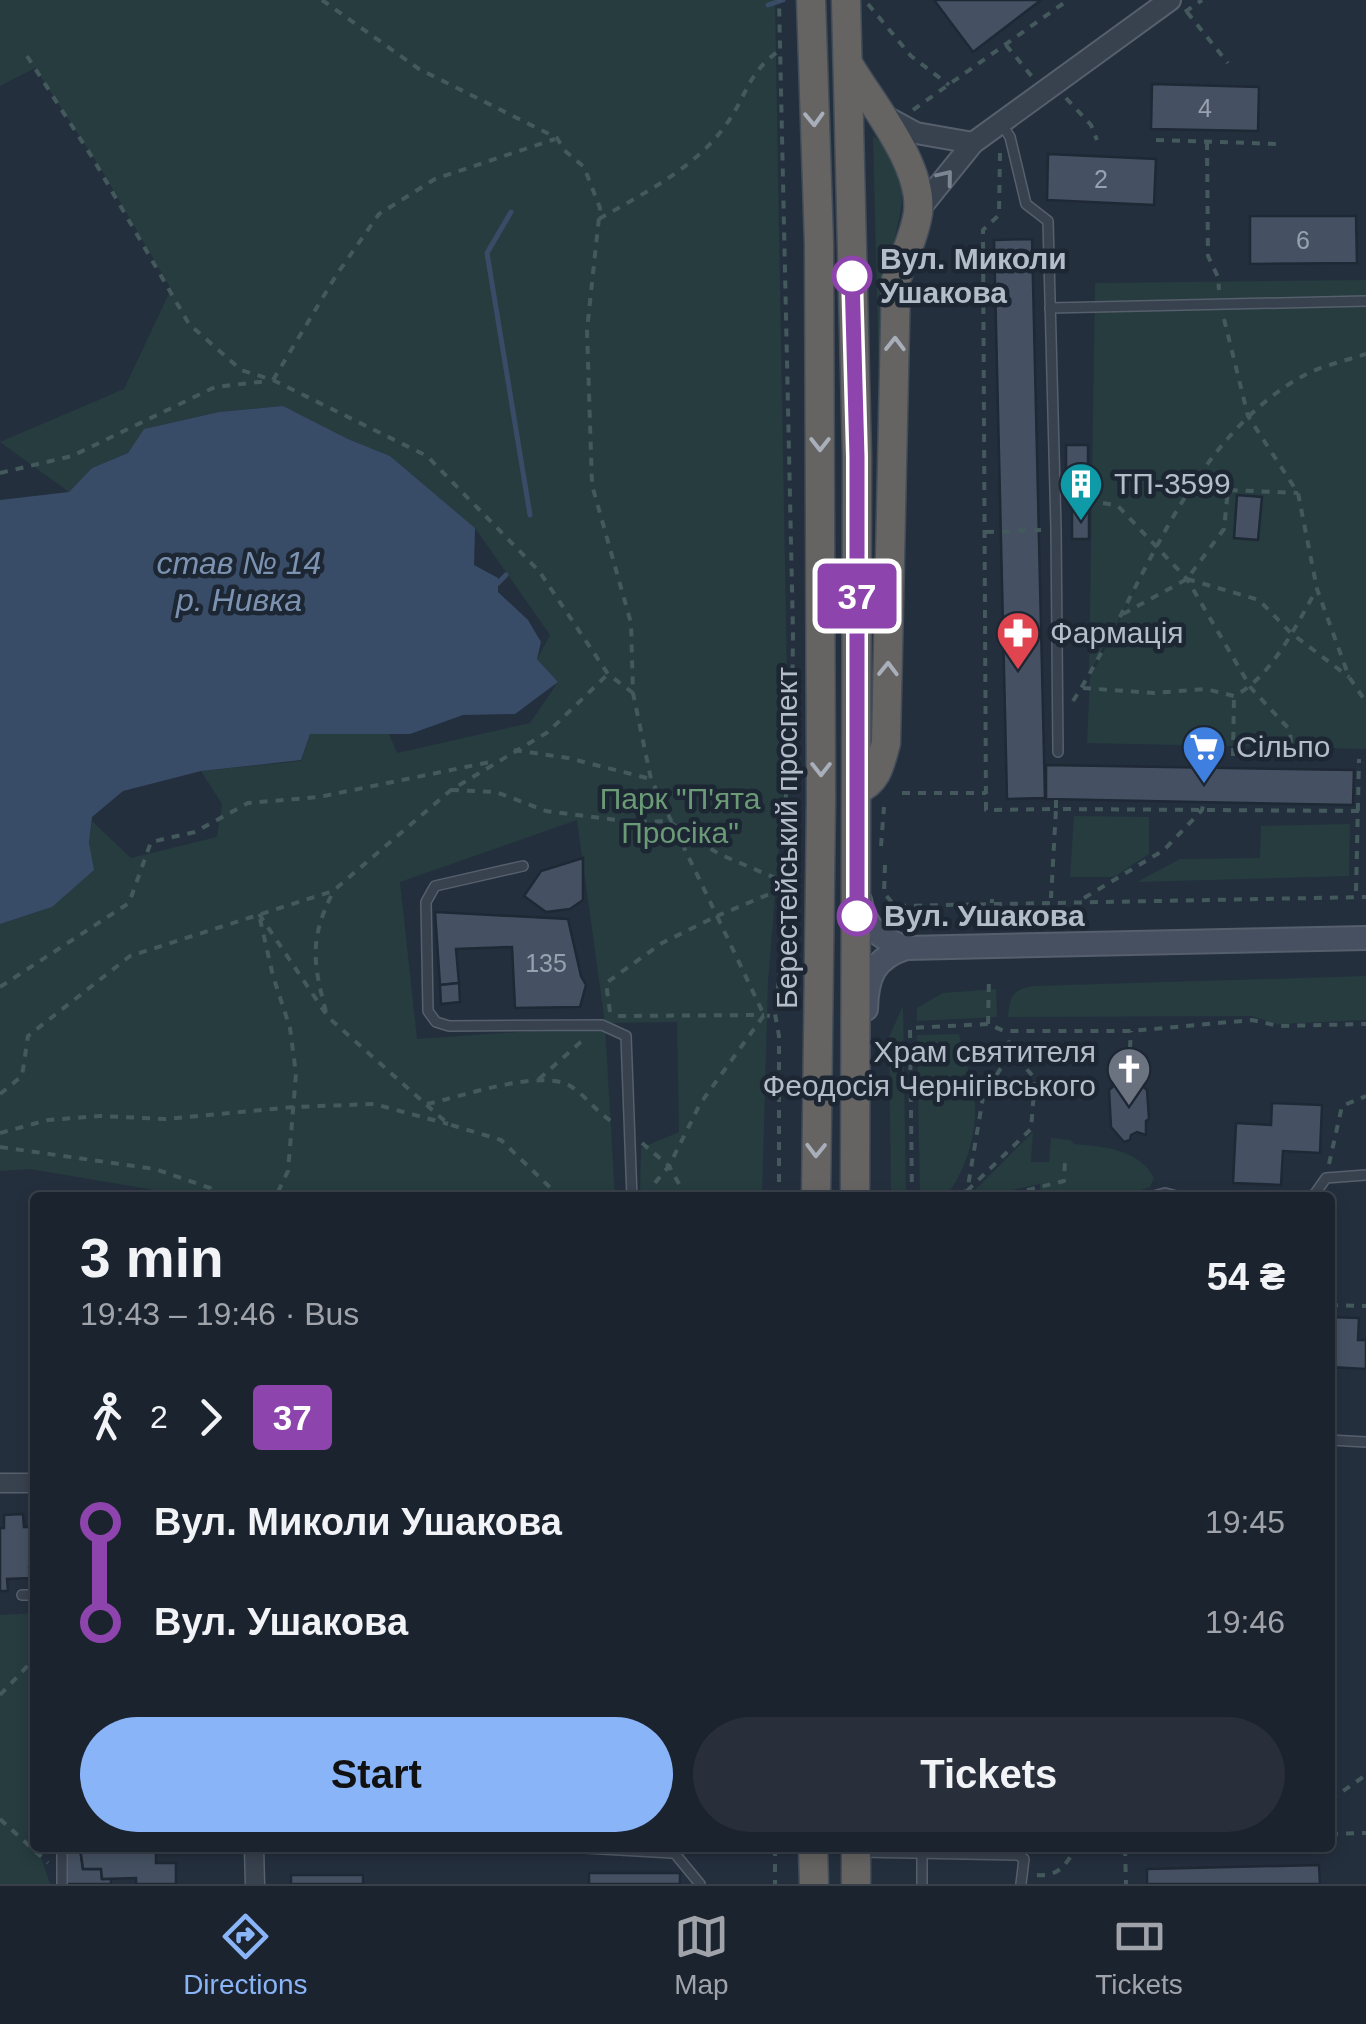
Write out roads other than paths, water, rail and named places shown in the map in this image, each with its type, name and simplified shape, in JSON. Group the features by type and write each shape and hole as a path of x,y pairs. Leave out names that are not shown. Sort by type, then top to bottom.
{"highway":[{"path":"852,7 847,61 857,457 855,1192"},
{"name":"Берестейський проспект","path":"812,11 819,244 821,801 816,1192"},
{"path":"847,61 875,110 897,137 912,178 918,211 896,280 886,743 878,774 857,790"},
{"path":"813,1852 814,1884"},
{"path":"856,1852 856,1884"}],"main road":[{"path":"857,878 862,910 870,928 882,939 906,948"},
{"path":"863,1192 866,990 872,970 889,953 906,948 1366,938"}],"street":[{"path":"918,211 973,143 1178,6"},
{"path":"875,110 916,133 973,143"},
{"path":"0,1483 30,1483"},
{"path":"254,1852 255,1884"}],"lane":[{"path":"1001,123 1010,137 1026,204 1048,222 1058,752"},
{"path":"1050,308 1366,301"},
{"path":"524,866 435,886 430,892 426,902 428,1010 436,1022 449,1026 600,1025 626,1036 632,1192"},
{"path":"1316,1192 1326,1178 1366,1175"},
{"path":"1335,1440 1366,1442"},
{"path":"22,1596 30,1595"},
{"path":"62,1852 62,1880"},
{"path":"674,1852 700,1884"},
{"path":"900,1852 1018,1855 1024,1859 1022,1879"},
{"path":"922,1853 922,1884"}],"water":[{"name":"став № 14 р. Нивка","path":"283,406 390,456 475,528 474,565 498,578 498,592 528,620 541,642 537,659 558,682 515,714 463,715 410,734 310,734 301,760 201,771 123,791 92,817 89,843 94,870 52,907 0,924 0,500 69,492 92,468 128,453 144,429 219,412"}],"waterway":[{"path":"768,5 783,0"},
{"path":"511,212 487,253 530,515"},
{"path":"496,585 506,575"}],"place":[{"name":"Вул. Миколи Ушакова","path":"852,276"},
{"name":"ТП-3599","path":"1081,522"},
{"name":"Фармація","path":"1018,671"},
{"name":"Сільпо","path":"1204,785"},
{"name":"Вул. Ушакова","path":"857,916"},
{"name":"Храм святителя Феодосія Чернігівського","path":"1129,1107"}],"park label":[{"name":"Парк \"П'ята Просіка\"","path":"680,816"}]}
